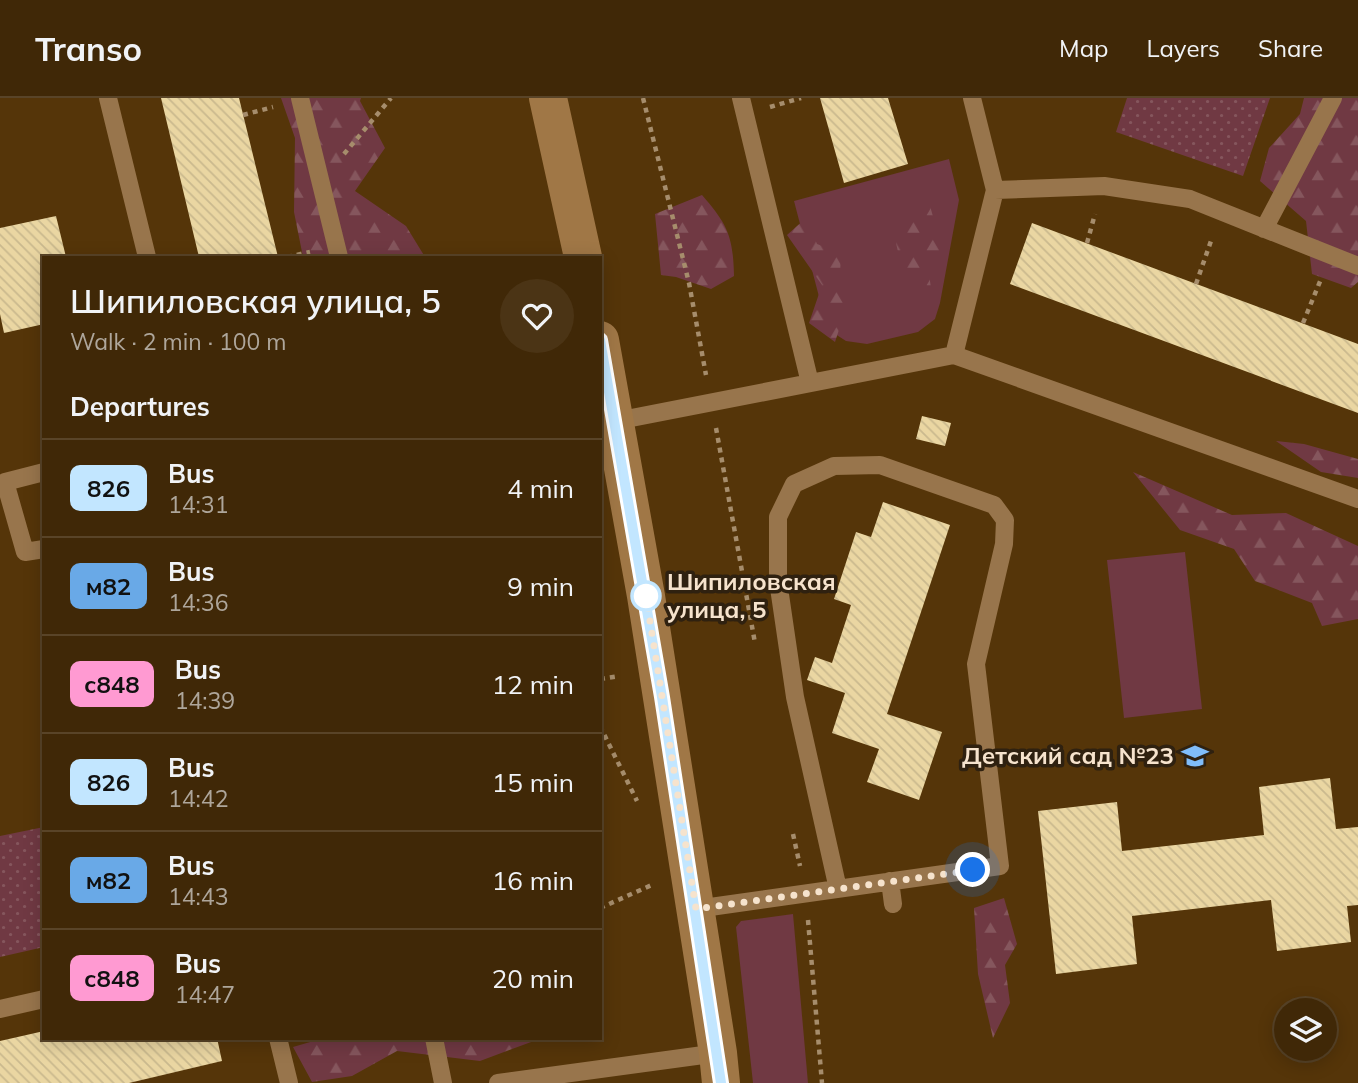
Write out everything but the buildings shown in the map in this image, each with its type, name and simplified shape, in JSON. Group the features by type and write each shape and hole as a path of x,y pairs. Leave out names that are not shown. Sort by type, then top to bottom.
{"main road":[{"path":"548,98 583,256"},
{"path":"602,350 616,421 720,1068"}],"lane":[{"path":"108,98 147,256"},
{"path":"300,98 339,256"},
{"path":"741,98 810,383"},
{"path":"954,355 995,190 972,98"},
{"path":"1265,229 1333,98"},
{"path":"995,190 1104,186 1190,199 1358,266"},
{"path":"616,421 954,355 1358,499"},
{"path":"696,909 1000,866 976,664 1004,544 1005,520 994,505 880,465 834,466 794,484 778,517 778,581 795,697 838,888"},
{"path":"42,473 5,482 25,552 42,549"},
{"path":"890,881 893,904"},
{"path":"0,1009 42,999"},
{"path":"278,1040 289,1083"},
{"path":"434,1040 443,1083"},
{"path":"498,1083 720,1068"}],"path":[{"path":"321,181 391,98"},
{"path":"643,98 689,283 757,654"},
{"path":"762,110 801,98"},
{"path":"1196,284 1221,211"},
{"path":"1303,323 1330,255"},
{"path":"602,679 620,676"},
{"path":"602,730 642,811"},
{"path":"792,827 805,893 822,1083"},
{"path":"602,907 654,883"}],"green space":[{"path":"281,98 361,98 360,101 385,148 355,191 406,226 424,256 303,256 294,212 295,138"},
{"path":"1127,98 1270,98 1243,176 1116,132"},
{"path":"1304,98 1358,98 1358,282 1351,288 1312,274 1306,221 1260,181 1269,148 1300,114"},
{"path":"949,159 959,200 935,319 918,332 867,344 846,341 832,332 823,312 794,201"},
{"path":"702,195 723,223 730,241 733,262 734,276 711,289 676,277 661,275 655,214"},
{"path":"930,206 944,255 928,267 931,288 924,300 905,282 896,243 915,219"},
{"path":"806,218 817,244 841,253 840,275 848,302 835,342 809,323 822,285 787,235"},
{"path":"1276,441 1304,444 1358,459 1358,478 1321,472"},
{"path":"1133,472 1232,515 1286,513 1358,546 1358,619 1322,626 1312,603 1255,581 1234,549 1180,530"},
{"path":"1185,552 1202,709 1124,718 1107,560"},
{"path":"42,827 42,947 0,957 0,836"},
{"path":"1004,898 1017,944 1005,965 1010,1003 993,1038 978,974 974,908"},
{"path":"793,914 808,1083 753,1083 736,927 741,921"},
{"path":"317,1040 537,1040 480,1061 397,1051 352,1076 312,1082 293,1047"}],"bus line":[{"name":"826","path":"602,350 646,596 721,1083"}],"place":[{"name":"Шипиловская улица, 5","path":"646,596"},
{"name":"Детский сад №23","path":"1195,756"}],"route":[{"path":"646,596 696,909 973,870"}]}
